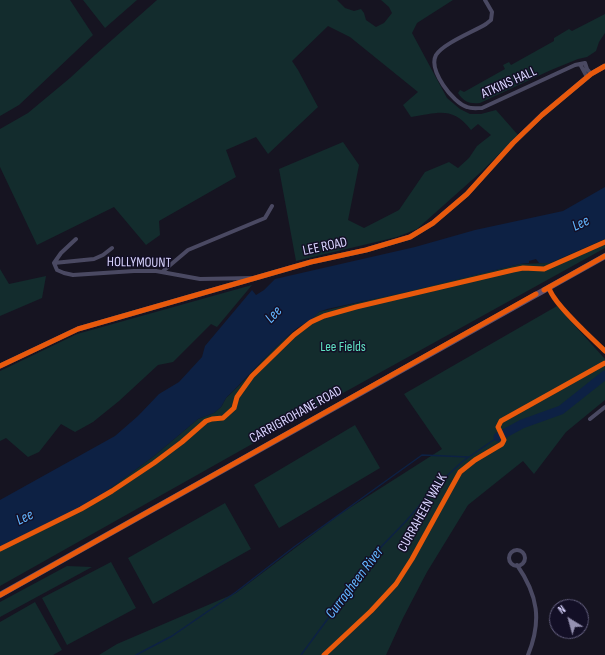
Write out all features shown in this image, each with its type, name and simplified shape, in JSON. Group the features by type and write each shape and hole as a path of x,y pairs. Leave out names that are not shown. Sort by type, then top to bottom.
{"highway":[{"name":"CARRIGROHANE ROAD","path":"0,595 605,256"}],"street":[{"name":"ATKINS HALL","path":"485,0 492,12 491,20 445,47 436,56 434,62 435,70 439,78 460,104 473,109 482,108 582,63 587,69 589,76"},
{"name":"LEE ROAD","path":"0,366 78,329 311,262 384,246 410,238 433,223 467,194 520,136 589,76 605,66"},
{"path":"162,272 188,250 265,218 272,206"},
{"path":"54,263 61,253 76,239"},
{"name":"HOLLYMOUNT","path":"112,248 103,255 94,259 54,263 57,270 73,275 134,271 162,272 200,279 253,278"},
{"path":"590,419 605,407"},
{"path":"517,566 528,582 536,605 536,625 528,655"}],"green space":[{"path":"0,0 70,0 93,35 19,105 0,116"},
{"path":"83,0 137,0 105,28"},
{"path":"157,0 337,0 345,8 354,11 361,9 366,20 376,27 384,23 392,13 389,7 381,0 453,0 417,23 412,33 447,98 460,109 470,114 481,114 496,110 518,135 481,172 417,229 397,237 296,261 279,169 343,142 359,165 348,220 364,228 399,210 425,172 449,162 458,168 469,158 477,146 491,135 478,124 471,130 458,117 451,114 437,113 411,117 403,105 418,92 350,37 328,26 292,61 318,107 268,154 256,137 226,150 236,177 159,221 160,235 146,245 114,207 37,245 0,167 0,129 28,113 70,78"},
{"path":"605,14 605,33 599,42 596,51 587,57 551,70 480,103 467,102 458,93 460,90 464,92 505,69 503,65 509,62 511,65 554,41 554,38 569,29 572,31"},
{"name":"Lee Fields","path":"605,239 605,248 316,408 0,586 0,547 100,496 154,456 198,419 214,413 221,407 226,398 278,345 319,312 520,264 550,263"},
{"path":"0,269 9,284 46,276 42,298 0,316"},
{"path":"252,285 217,327 211,324 173,362 158,365 119,401 93,422 75,432 61,424 39,452 28,457 6,438 0,441 0,371 77,334"},
{"path":"557,306 605,359 605,400 566,432 534,474 523,461 468,505 427,572 386,655 99,655 117,644 236,593 340,514 442,449 404,394"},
{"path":"355,425 380,468 279,528 254,485"},
{"path":"225,503 251,549 153,604 128,558"},
{"path":"111,562 136,608 67,645 42,598"},
{"path":"67,566 92,567 0,617 0,602"},
{"path":"35,602 62,650 53,655 0,655 0,622"}],"water":[{"name":"Lee","path":"605,187 605,239 550,263 539,263 536,259 529,261 529,263 319,312 312,321 304,324 294,331 269,354 226,398 221,407 214,413 198,419 154,456 100,496 0,547 0,500 115,436 138,416 159,394 179,382 202,357 205,346 252,290 256,295 264,290 275,279 415,247 475,230 563,211"}],"waterway":[{"name":"Curragheen River","path":"498,437 522,424 561,410 605,375"},
{"name":"Curragheen River","path":"301,655 381,547 437,485 463,461 498,437"},
{"path":"136,655 172,636 236,592 294,547 422,455 469,457"}],"cycle path":[{"path":"0,366 78,329 311,262 366,250 410,237 433,223 467,194 513,143 542,115 591,74 605,66"},
{"path":"0,549 81,509 112,491 154,463 182,442 206,421 223,418 234,408 237,397 252,376 294,335 311,322 324,316 356,307 513,270 523,268 544,269 605,242"},
{"path":"544,290 605,256"},
{"path":"549,287 551,294 564,311 605,351"},
{"path":"0,595 536,294"},
{"name":"CURRAHEEN WALK","path":"324,655 371,611 396,584 412,559 460,472 475,460 502,444 504,440 498,427 501,421 605,363"}]}
